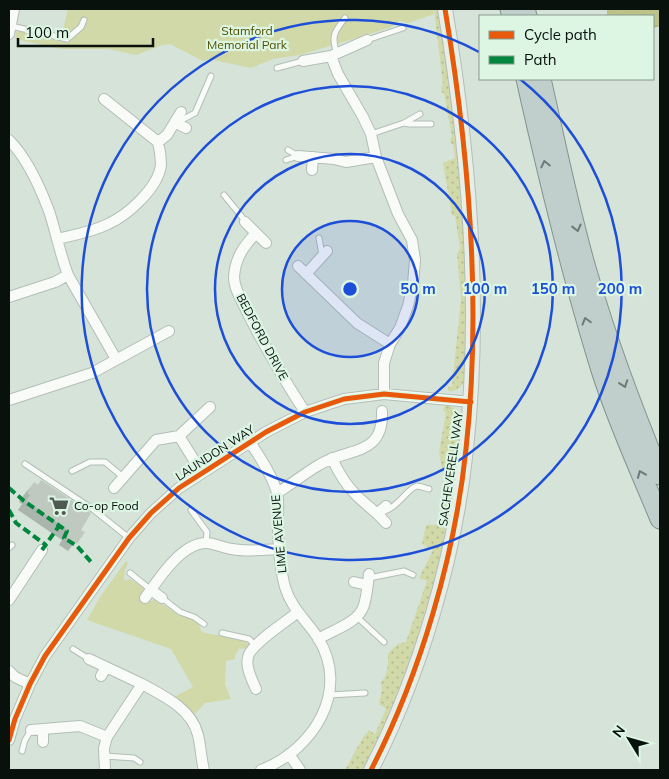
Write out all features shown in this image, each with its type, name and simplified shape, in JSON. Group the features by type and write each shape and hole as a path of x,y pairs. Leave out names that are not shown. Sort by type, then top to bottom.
{"highway":[{"path":"526,80 564,241 599,363 618,417 660,518"},
{"path":"541,80 588,273 613,355 660,475"}],"street":[{"path":"10,30 14,9"},
{"name":"SACHEVERELL WAY","path":"371,770 404,696 422,647 437,595 451,542 466,451 471,402 473,330 469,218 456,82 445,9"},
{"path":"303,60 334,55 367,40"},
{"path":"334,55 338,74 371,134 376,157 398,214 412,240 415,260 413,284 408,306 400,328 390,344 384,363 384,394"},
{"path":"57,239 89,232 110,224 141,199 154,183 159,172 160,152 158,142 104,99"},
{"path":"158,142 167,136 181,112"},
{"path":"176,123 186,128"},
{"path":"9,140 16,147 34,177 49,211 68,275 116,359"},
{"path":"298,156 313,156 346,162 376,157"},
{"path":"312,170 313,156"},
{"path":"245,222 266,242"},
{"name":"BEDFORD DRIVE","path":"256,233 244,247 236,261 234,278 240,297 257,330 305,412"},
{"path":"306,274 325,254"},
{"path":"298,266 358,323 390,344"},
{"path":"9,297 55,282 68,275"},
{"path":"9,400 92,373 169,332"},
{"name":"LAUNDON WAY","path":"9,740 15,719 30,684 45,656 129,538 151,513 179,488 250,442 305,412 344,399 384,394 471,402"},
{"path":"114,488 156,440 179,436 210,407"},
{"path":"277,493 318,465 332,458 362,450 372,442 387,422 382,411"},
{"path":"179,436 202,473"},
{"name":"LIME AVENUE","path":"250,442 277,493 278,549 285,589 297,613 318,639 326,658 329,672 329,695 326,708 314,731 290,754 261,770"},
{"path":"332,458 346,484 356,495 382,510 386,523"},
{"path":"162,598 148,594 183,551 194,545 206,543 242,551 278,549"},
{"path":"9,598 42,550"},
{"path":"318,639 344,626 356,617 364,607 368,579 354,582"},
{"path":"256,689 249,672 249,654 262,639 297,613"},
{"path":"89,659 142,684 177,705 192,720 198,733 204,770"},
{"path":"101,676 106,666"},
{"path":"9,671 15,677 30,684"},
{"path":"105,770 104,748 107,737 142,684"},
{"path":"31,730 80,726 107,737"},
{"path":"43,730 43,742"},
{"path":"290,754 300,770"}],"lane":[{"path":"334,55 333,36 345,18"},
{"path":"10,30 67,39 81,27 84,20"},
{"path":"367,40 403,28"},
{"path":"277,68 303,60"},
{"path":"176,123 195,113 211,76"},
{"path":"371,134 404,123 420,114"},
{"path":"404,123 431,124"},
{"path":"288,150 298,156"},
{"path":"286,160 298,156"},
{"path":"224,194 245,222"},
{"path":"319,238 325,254"},
{"path":"72,471 90,462 105,462 123,477"},
{"path":"25,464 94,510 129,538"},
{"path":"382,510 392,509 411,488 418,486 428,489"},
{"path":"191,510 207,532 206,543"},
{"path":"368,579 404,571 413,575"},
{"path":"130,573 148,594"},
{"path":"162,598 180,612 194,617 204,624"},
{"path":"356,617 384,642"},
{"path":"222,633 249,639 257,646"},
{"path":"73,649 89,659"},
{"path":"329,695 365,693"},
{"path":"22,751 25,740 31,730"},
{"path":"104,756 134,758 140,762"}],"green space":[{"name":"Stamford Memorial Park","path":"68,9 433,9 434,14 408,23 399,21 389,28 300,55 273,59 251,68 209,59 203,61 170,44 162,45 136,55 109,49 61,49 15,39 18,24 62,34"},
{"path":"434,9 440,9 459,157 464,223 468,307 465,381 454,391 448,391 448,387 452,386 461,299 457,254 460,248 443,163 455,158 453,144 451,144 450,138 452,137 444,93 442,93 441,86 443,85"},
{"path":"607,9 660,9 660,26 654,28 654,15 607,15"},
{"path":"445,404 458,410 463,420 458,472 444,549 431,600 396,702 365,770 345,770 369,730 375,734 386,709 379,704 382,690 381,682 388,668 388,653 398,644 406,642 427,581 419,578 433,550 422,544 426,525 438,525 449,482 442,469 439,452 446,412 443,411"},
{"path":"126,561 128,563 124,581 130,579 145,589 141,599 146,603 157,600 178,615 199,623 201,631 205,633 234,638 251,644 248,648 239,649 235,659 226,661 225,684 231,699 205,703 195,714 174,697 193,687 171,649 87,620 100,597"}],"building":[{"name":"Co-op Food","path":"41,480 91,513 81,530 85,532 77,544 66,537 69,531 26,501 30,495 27,493 34,482 38,485"}],"marked path":[{"path":"9,488 24,501 67,531 64,538 77,546 91,562"},
{"path":"9,510 16,523 46,545"},
{"path":"42,550 59,526"}],"cycle path":[{"path":"371,770 405,695 433,614 453,531 466,449 471,394 473,284 461,118 445,9"},
{"path":"9,740 15,719 30,684 45,656 129,538 151,513 179,488 266,432 305,412 344,399 384,394 471,402"}],"place":[{"name":"Co-op Food","path":"59,506"}]}
